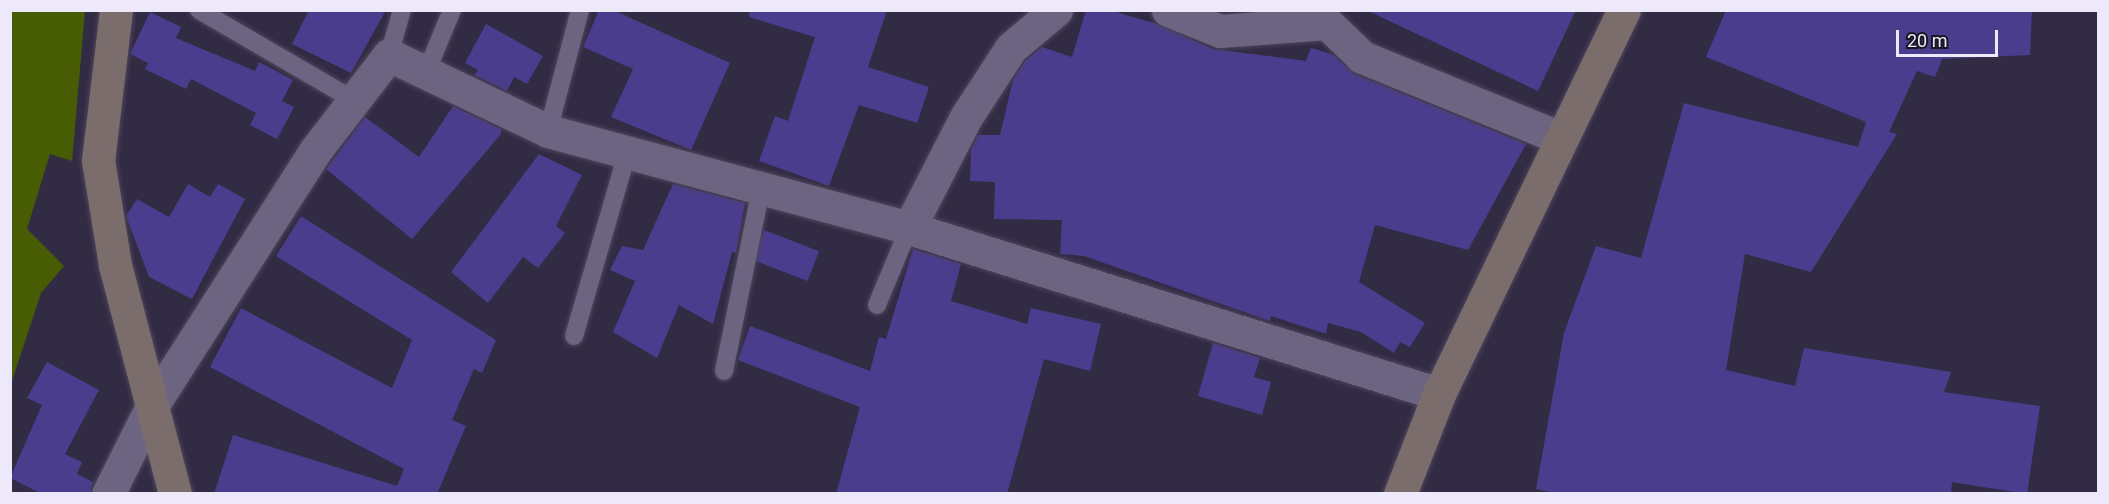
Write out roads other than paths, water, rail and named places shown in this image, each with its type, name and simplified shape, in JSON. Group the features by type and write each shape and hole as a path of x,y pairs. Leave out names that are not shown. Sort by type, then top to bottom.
{"street":[{"path":"116,10 98,160 115,265 175,494"},
{"path":"909,228 966,117 1011,48 1056,10"},
{"path":"1168,10 1220,31 1328,17 1362,57 1560,138"},
{"path":"1400,494 1439,394 1560,138 1624,10"},
{"path":"108,494 152,406 352,99 389,55 548,131 909,228 1439,394"}],"lane":[{"path":"199,10 352,99"},
{"path":"389,55 402,10"},
{"path":"426,73 452,10"},
{"path":"548,131 580,10"},
{"path":"574,336 627,153"},
{"path":"724,371 761,189"},
{"path":"877,305 909,228"}]}
